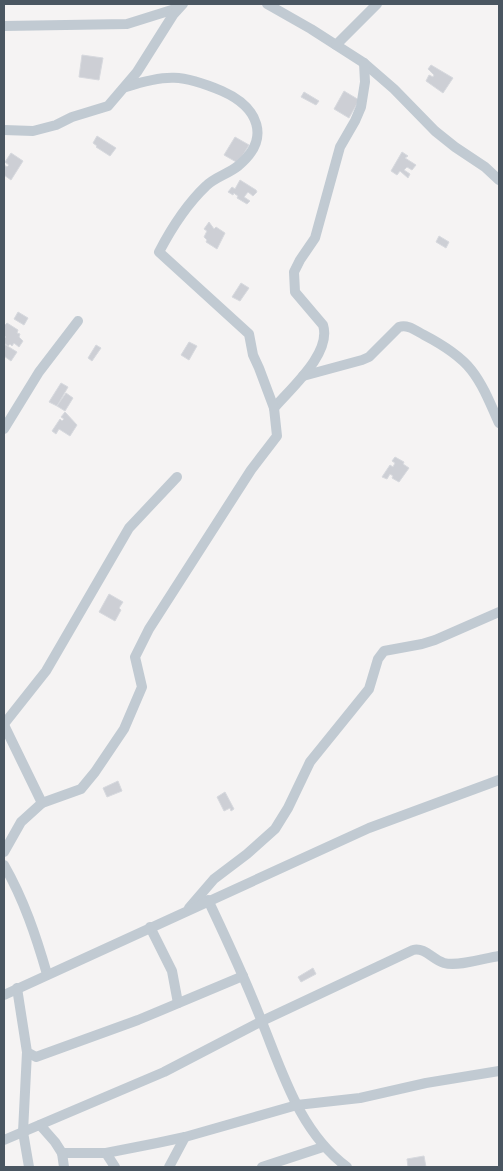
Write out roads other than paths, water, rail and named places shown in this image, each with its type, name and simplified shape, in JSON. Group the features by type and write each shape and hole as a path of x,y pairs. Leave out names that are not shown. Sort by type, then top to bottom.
{"street":[{"path":"267,4 364,63 394,89 435,131 455,148 485,167 499,180"},
{"path":"336,45 377,4"},
{"path":"4,26 122,24 180,6"},
{"path":"4,130 33,131 56,125 72,116 108,106 126,87 180,6"},
{"path":"274,408 303,376 320,350 324,340 325,330 320,319 295,292 294,272 315,238 340,147 361,107 365,82 364,63"},
{"path":"136,72 153,78"},
{"path":"4,852 21,822 42,803 80,789 95,772 124,729 142,688 135,657 149,629 251,470 277,436 274,408 253,356 249,334 160,252 179,220 205,186 238,166 254,148 258,140 256,124 248,108 226,93 202,83 175,77 153,78 126,87"},
{"path":"4,429 39,372 78,321"},
{"path":"303,376 362,360 377,351 399,327 403,326 447,347 466,363 482,385 499,423"},
{"path":"42,803 4,724 46,671 129,528 177,477"},
{"path":"188,910 214,879 247,854 275,828 288,808 310,762 369,689 381,653 435,640 499,612"},
{"path":"4,995 208,900 369,828 499,780"},
{"path":"4,865 18,889 33,926 47,974"},
{"path":"208,900 243,976 278,1068 297,1105 323,1147 347,1167"},
{"path":"150,927 172,971 178,1003"},
{"path":"4,1140 164,1072 262,1022 418,949 446,963 452,964 499,956"},
{"path":"27,1052 36,1057 138,1020 243,976"},
{"path":"17,988 27,1052 23,1132 29,1167"},
{"path":"62,1153 106,1153 185,1137 297,1105 368,1097 426,1083 499,1071"},
{"path":"40,1125 62,1153 64,1167"},
{"path":"169,1167 185,1137"},
{"path":"262,1167 323,1147"},
{"path":"106,1153 115,1167"}]}
